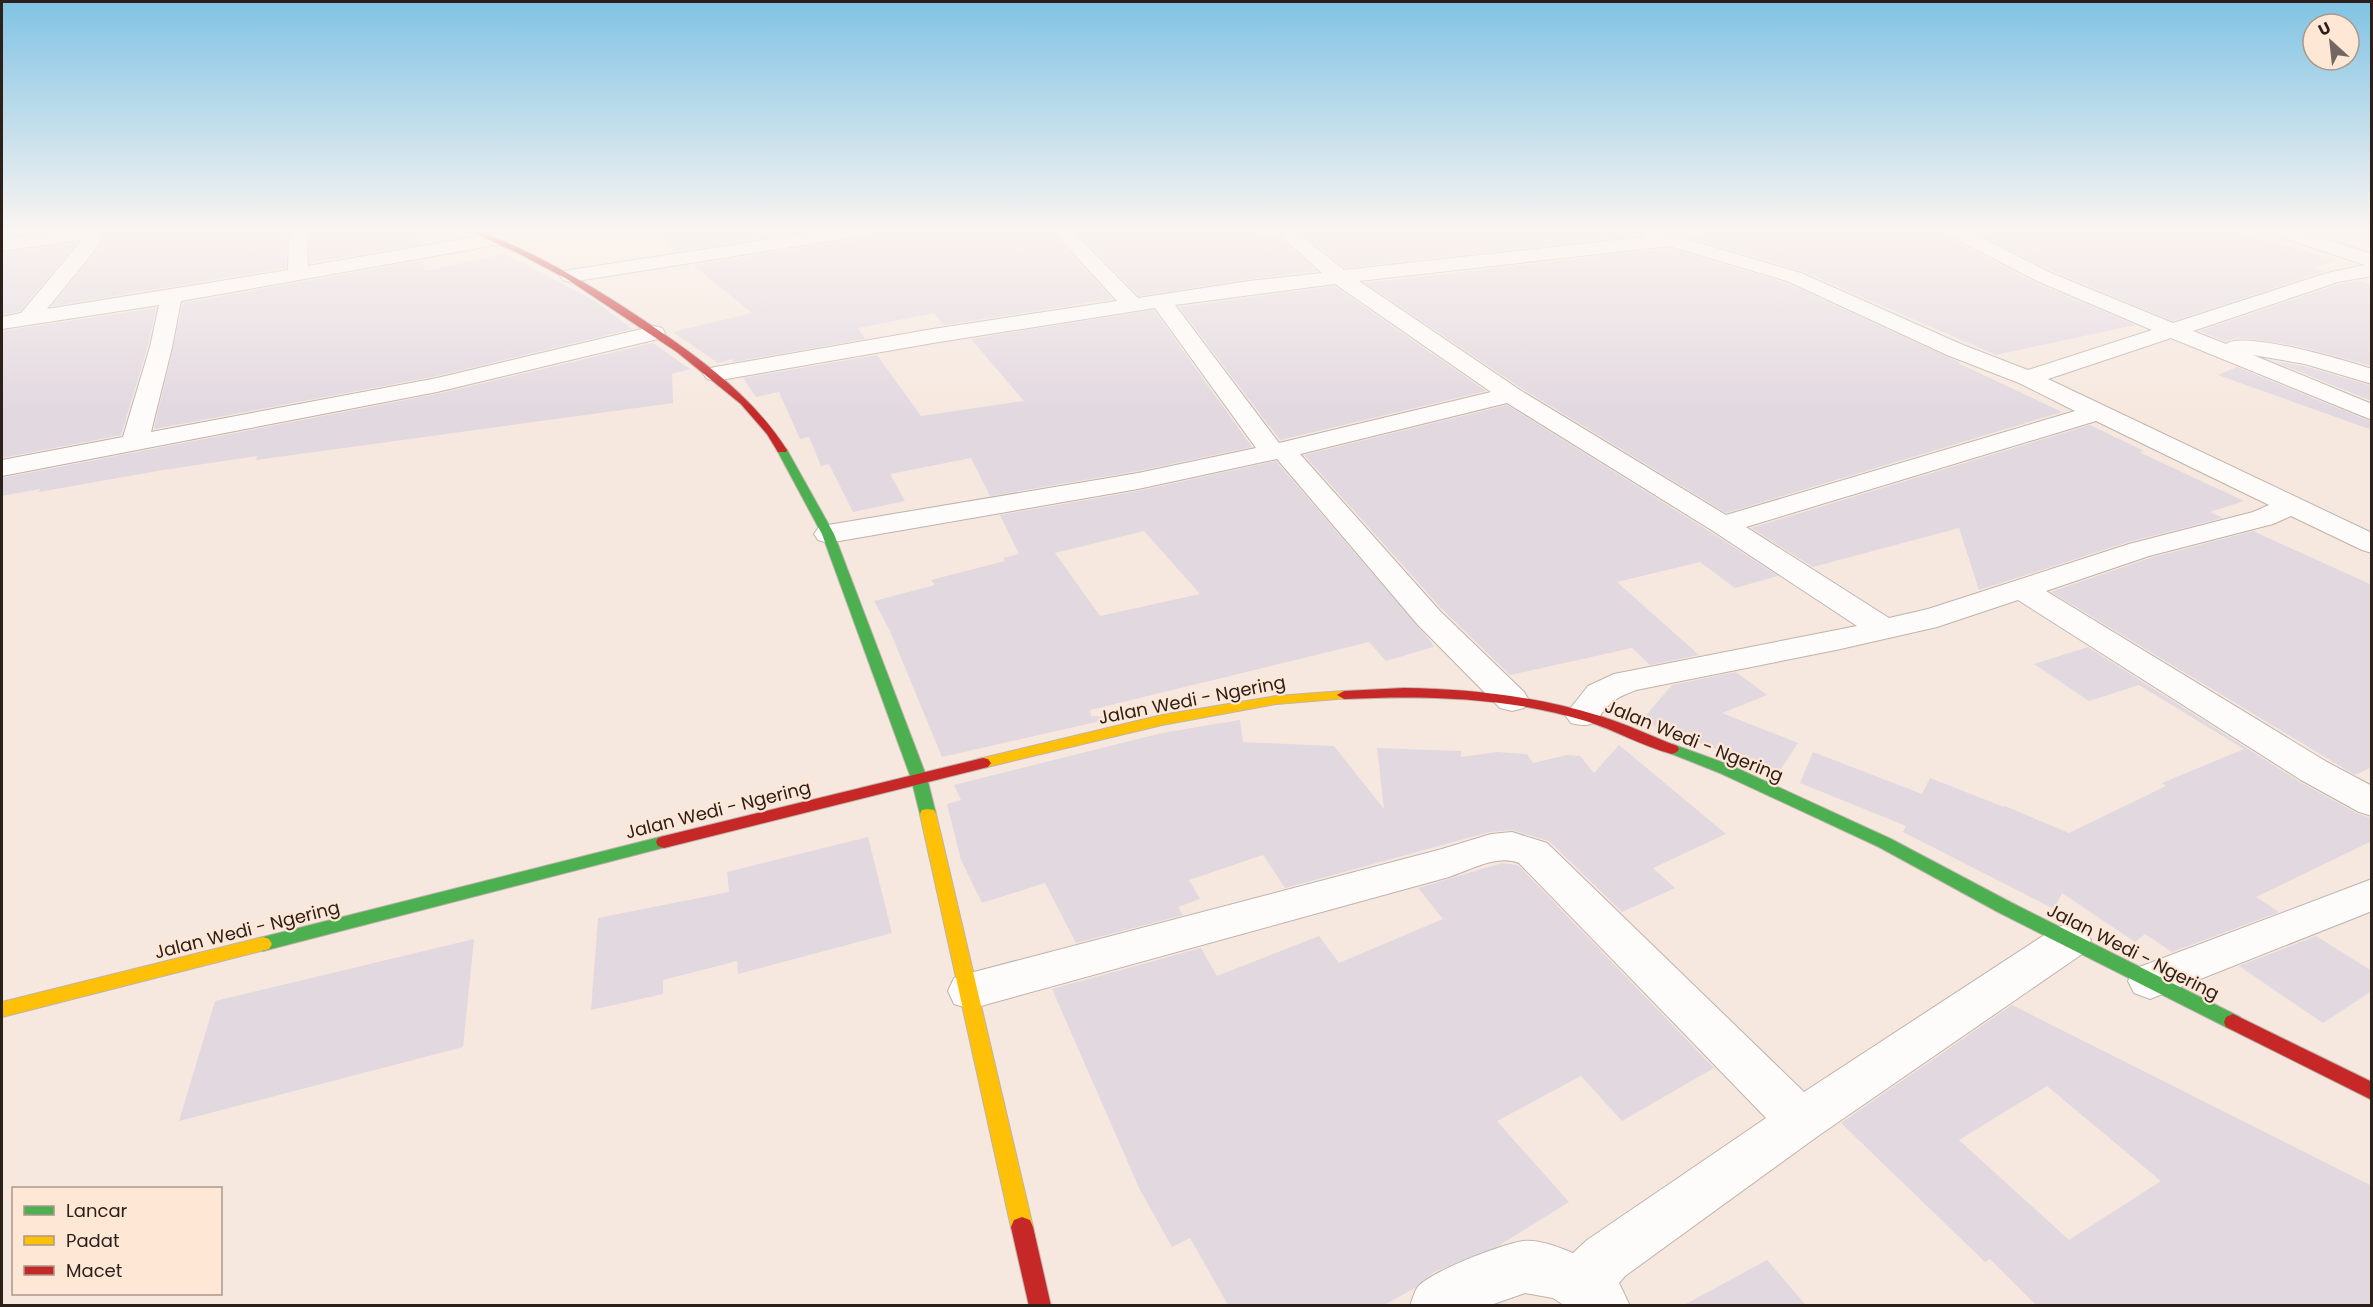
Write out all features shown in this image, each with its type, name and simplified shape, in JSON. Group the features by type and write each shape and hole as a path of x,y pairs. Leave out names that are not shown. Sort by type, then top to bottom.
{"street":[{"path":"28,319 52,290"},
{"path":"2,323 207,290"},
{"path":"594,290 715,374 769,427 828,534 919,778 970,991 1040,1305"},
{"path":"1119,290 1133,305"},
{"path":"715,374 933,336 1239,290"},
{"path":"1358,290 1511,395 1723,525 1884,629"},
{"path":"1823,290 1955,350 2027,378 2088,416 2279,511 2372,544"},
{"path":"2076,290 2372,413"},
{"path":"2027,378 2296,290"},
{"path":"135,442 161,347 171,296"},
{"path":"1161,301 1277,451 1430,618 1512,700"},
{"path":"2,468 437,386 654,333"},
{"path":"2205,345 2296,354 2336,364 2372,377"},
{"path":"828,534 1138,481 1277,451 1511,395"},
{"path":"1723,525 1939,458 2088,416"},
{"path":"1583,715 1600,694 1626,681 1937,617 2139,550 2279,511"},
{"path":"2020,588 2314,771 2372,803"},
{"name":"Jalan Wedi - Ngering","path":"2,1010 919,778 1162,720 1276,700 1388,692 1447,693 1512,700 1583,715 1725,769 1884,843 2150,981 2372,1092"},
{"path":"970,991 1438,865 1499,846 1516,846 1533,854 1801,1121"},
{"path":"2150,981 2372,894"},
{"path":"1437,1305 1476,1282 1525,1267 1555,1272 1592,1294 1606,1258 1801,1121 2070,940"}],"building":[{"path":"2,290 38,290 20,311 2,315"},
{"path":"65,290 151,290 52,306"},
{"path":"256,290 574,290 595,301 632,329 437,376 154,429 183,303"},
{"path":"724,290 1104,290 1112,299 944,325 934,313 858,328 865,339 733,362 732,359 718,363 673,332 752,313"},
{"path":"1133,290 1178,290 1139,296"},
{"path":"1305,290 1340,290 1486,391 1280,440 1179,307"},
{"path":"1375,290 1801,290 2062,412 1726,513 1521,388"},
{"path":"1846,290 2052,290 2135,325 1996,355"},
{"path":"2098,290 2268,290 2173,321"},
{"path":"2321,290 2372,290 2372,366 2297,346 2236,338 2226,342 2200,331"},
{"path":"156,308 148,346 121,435 2,458 2,331"},
{"path":"1154,310 1252,447 1138,471 990,496 971,458 890,474 905,501 853,512 829,464 821,466 809,437 800,439 779,392 756,397 743,378 877,355 921,416 1024,401 971,339"},
{"path":"653,343 690,369 672,374 673,403 256,460 257,456 2,496 2,478 437,394"},
{"path":"2273,361 2304,366 2372,386 2372,401"},
{"path":"2237,367 2372,422 2372,430 2218,375"},
{"path":"1507,405 1778,576 1735,588 1700,562 1617,582 1699,655 1650,665 1632,648 1510,675 1442,609 1304,455"},
{"path":"2090,425 2144,451 2139,452 2244,501 2210,512 2223,518 2128,542 1979,590 1959,528 1813,567 1751,528"},
{"path":"1276,461 1432,643 1433,647 1386,661 1369,642 1090,710 1091,716 1118,717 942,757 889,629 874,601 935,585 931,580 1005,561 1003,558 1019,554 1000,515 1138,491","holes":["1144,531 1200,594 1100,616 1055,553"]},
{"path":"2253,531 2372,585 2372,767 2355,775 2051,592 2150,558"},
{"path":"2088,647 2300,782 2358,814 2372,818 2372,841 2256,897 2279,912 2172,952 2145,934 2135,942 2062,893 2054,909 1903,832 1906,826 1800,783 1813,752 1922,794 1930,778 2069,833 2166,786 2162,783 2244,749 2139,685 2089,701 2034,664"},
{"path":"1736,672 1767,695 1722,713 1798,743 1777,775 1641,721 1672,685"},
{"path":"1240,720 1243,742 1334,746 1384,809 1377,748 1461,751 1461,757 1497,752 1527,754 1533,763 1567,755 1580,756 1594,773 1619,745 1726,834 1653,868 1675,888 1622,912 1549,841 1512,830 1490,832 1285,888 1263,855 1189,880 1200,899 1178,907 1183,915 1076,943 1045,883 982,903 961,860 947,804 961,800 954,785 1162,733"},
{"path":"868,837 892,933 738,974 737,961 663,980 663,994 591,1010 598,918 729,892 727,872"},
{"path":"1502,863 1518,865 1714,1068 1622,1121 1581,1076 1497,1121 1569,1202 1498,1246 1434,1272 1415,1288 1384,1305 1228,1305 1190,1238 1172,1247 1140,1190 1052,989 1201,948 1217,976 1319,936 1339,963 1443,919 1418,888"},
{"path":"2316,936 2372,971 2372,991 2323,1023 2239,966"},
{"path":"474,939 463,1047 179,1121 215,1001"},
{"path":"2012,1005 2372,1186 2372,1305 2036,1305 1990,1259 1985,1262 1841,1123","holes":["2047,1086 2161,1181 2069,1240 1959,1140"]},
{"path":"1767,1260 1806,1305 1684,1305"}],"traffic: fast":[{"path":"782,450 828,534 919,778 928,814"},
{"path":"1672,749 1725,769 1885,843 2004,907 2233,1022"},
{"path":"263,944 664,842"}],"traffic: slow":[{"path":"983,763 1162,720 1276,700 1344,695"},
{"path":"928,814 1022,1227"},
{"path":"2,1010 263,944"}],"traffic: jam":[{"path":"592,290 714,374 758,417 782,450"},
{"path":"1344,695 1434,693 1522,702 1593,718 1672,749"},
{"path":"664,842 983,763"},
{"path":"2233,1022 2372,1092"},
{"path":"1022,1227 1040,1306"}]}
